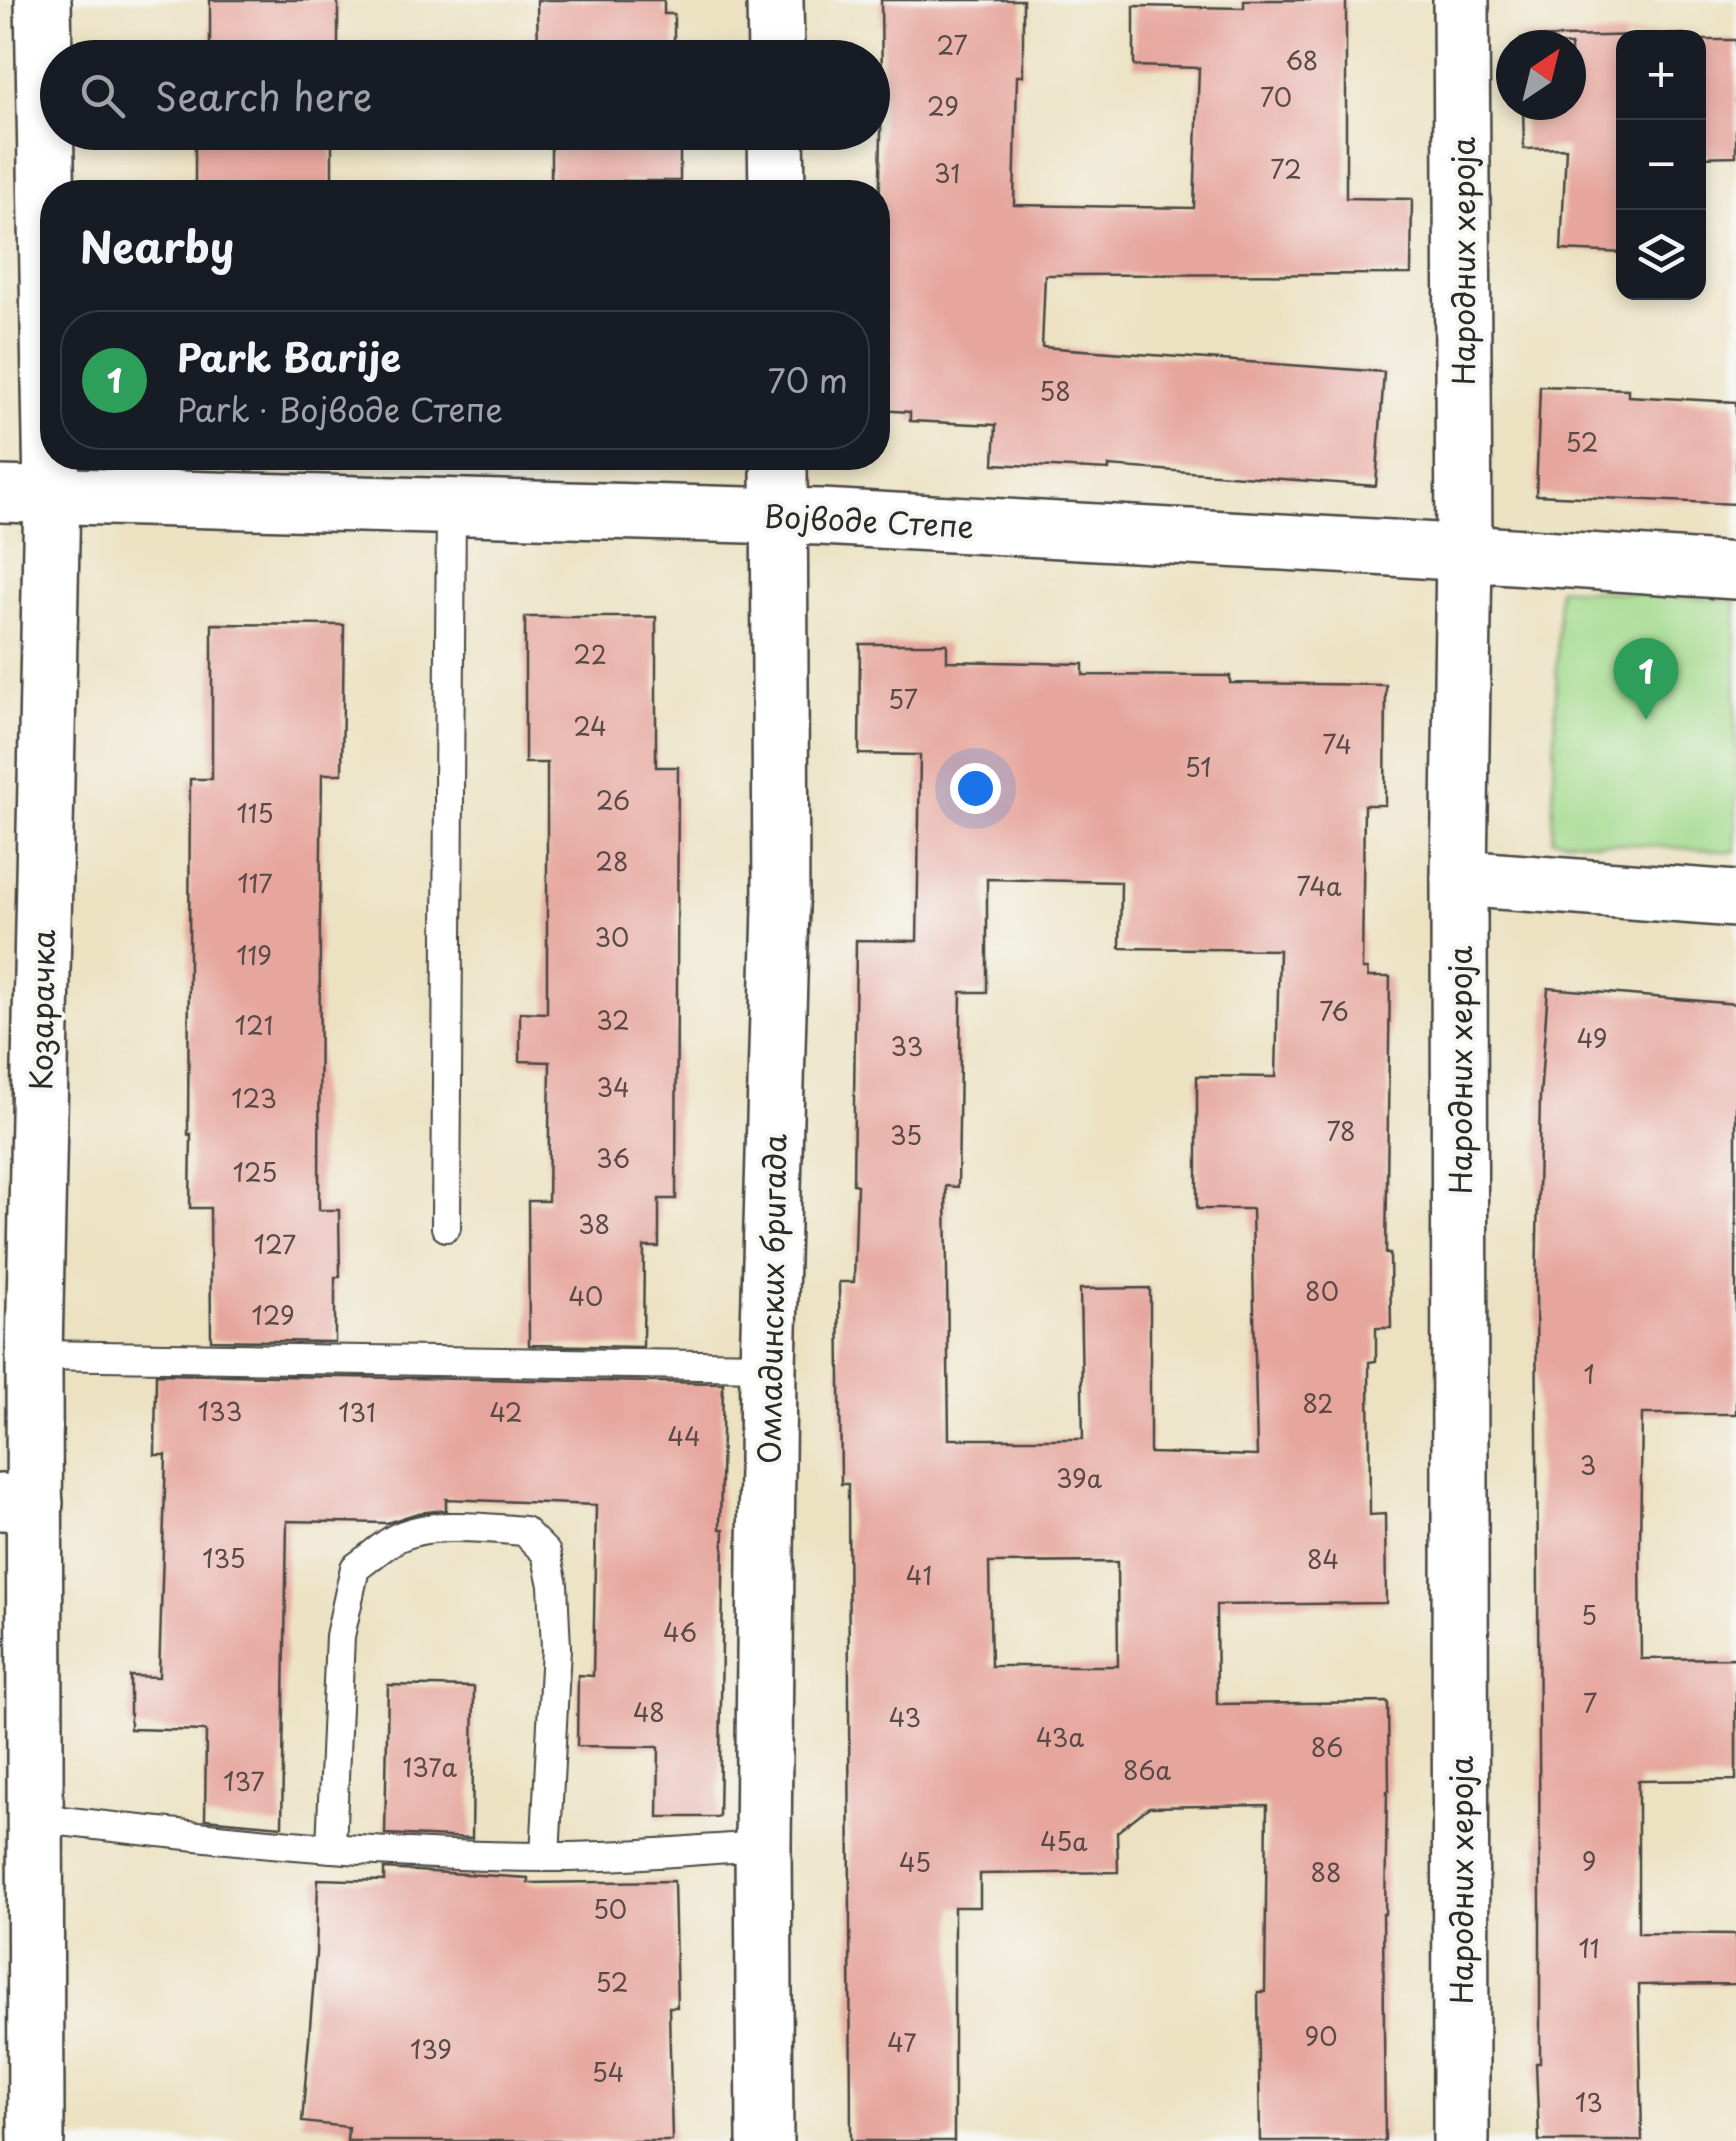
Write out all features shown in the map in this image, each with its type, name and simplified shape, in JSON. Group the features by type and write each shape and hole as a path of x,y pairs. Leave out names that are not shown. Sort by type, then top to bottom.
{"street":[{"name":"Козарачка","path":"42,40 43,0"},
{"path":"775,0 776,40"},
{"name":"Народних хероја","path":"1461,2141 1462,0"},
{"name":"Козарачка","path":"36,2141 36,1818 18,1503 34,1355 26,494 40,87"},
{"path":"776,150 777,180"},
{"name":"Омладинских бригада","path":"765,2141 763,1846 768,1366 781,907 779,470"},
{"name":"Војводе Степе","path":"26,494 779,516 1464,552 1736,571"},
{"path":"1459,878 1736,899"}],"lane":[{"path":"446,1227 451,506"},
{"path":"34,1355 768,1366"},
{"path":"331,1848 340,1636 355,1568 395,1539 409,1534 424,1529 475,1527 524,1531 546,1552 553,1585 556,1648 545,1858"},
{"path":"36,1818 331,1848 545,1858 763,1846"}],"green space":[{"path":"1559,588 1736,601 1736,852 1552,839"}],"building":[{"path":"210,0 338,0 338,40 210,40"},
{"path":"537,0 664,0 664,14 674,14 674,40 538,40"},
{"path":"881,0 1023,0 1023,76 1017,76 1014,205 1194,208 1199,68 1134,66 1134,6 1244,8 1244,0 1346,0 1346,198 1412,199 1411,274 1045,275 1042,347 1384,372 1376,486 1109,466 1109,470 994,464 996,425 910,421 910,412 890,411 890,180 880,180 881,150 890,150 890,40 881,40"},
{"path":"1586,36 1616,36 1616,253 1561,250 1566,148 1524,149 1523,120 1586,120"},
{"path":"1706,40 1736,40 1736,156 1706,157"},
{"path":"195,150 332,150 332,180 195,180"},
{"path":"551,150 680,150 680,180 551,180"},
{"path":"1540,386 1628,389 1628,396 1736,402 1736,504 1536,495"},
{"path":"525,617 656,617 656,767 678,767 676,1199 659,1199 659,1247 644,1247 643,1347 529,1345 528,1201 548,1201 550,1062 520,1061 520,1012 547,1013 547,763 525,763"},
{"path":"212,624 344,625 342,774 322,774 320,920 319,1210 339,1210 340,1277 335,1277 335,1342 211,1340 210,1208 190,1208 191,1134 188,1135 190,779 212,779"},
{"path":"860,644 947,644 947,661 1083,664 1083,675 1230,676 1230,683 1386,685 1385,805 1364,805 1362,969 1367,969 1368,977 1390,977 1386,1254 1390,1254 1391,1328 1376,1328 1376,1361 1369,1362 1370,1515 1385,1514 1386,1603 1216,1605 1217,1704 1388,1702 1389,1791 1383,1914 1385,2141 1260,2141 1258,1992 1265,1992 1267,1805 1149,1807 1117,1832 1118,1872 980,1874 980,1907 954,1907 954,2141 851,2141 848,1484 841,1484 839,1282 854,1282 856,940 917,941 920,755 859,754","holes":["987,879 1121,882 1120,948 1279,950 1276,1077 1197,1076 1197,1209 1252,1209 1257,1456 1150,1453 1150,1288 1080,1289 1083,1439 949,1439 946,1186 958,1187 961,992 987,992","1117,1562 1118,1666 991,1666 989,1563"]},
{"path":"1548,988 1736,1004 1736,1414 1642,1414 1640,1546 1641,1659 1736,1658 1736,1780 1638,1781 1638,1933 1736,1934 1736,1984 1639,1985 1642,2141 1539,2141 1536,1286 1540,1097"},
{"path":"156,1374 723,1383 719,1817 658,1817 659,1747 577,1746 578,1675 593,1676 596,1505 446,1499 446,1510 418,1513 387,1523 287,1521 282,1826 205,1819 206,1731 130,1729 130,1676 159,1677 166,1455 155,1455"},
{"path":"388,1685 474,1687 472,1838 385,1834"},
{"path":"384,1869 528,1878 528,1883 674,1881 677,2007 669,2007 672,2141 347,2141 348,2127 302,2122 318,1879 384,1881"}],"place":[{"name":"Park Barije","path":"1646,720"}]}
